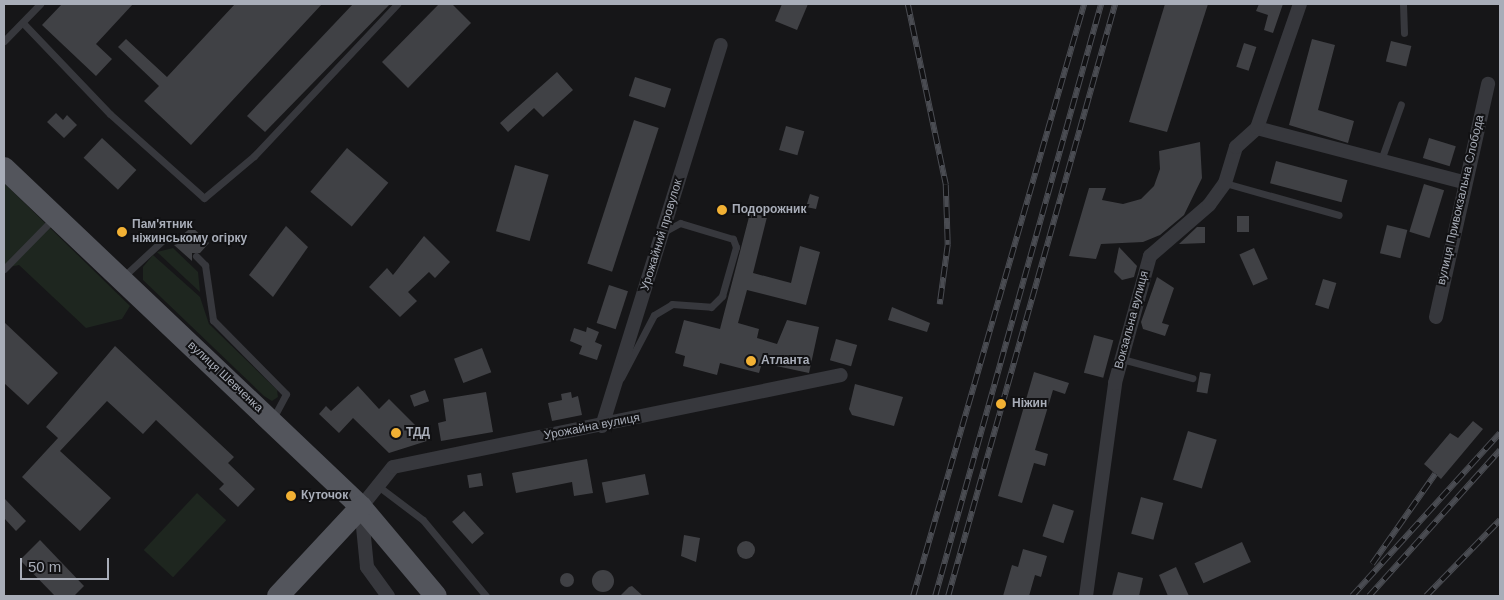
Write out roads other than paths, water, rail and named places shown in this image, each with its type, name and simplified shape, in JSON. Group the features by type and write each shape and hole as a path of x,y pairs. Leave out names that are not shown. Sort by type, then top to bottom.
{"main road":[{"name":"вулиця Шевченка","path":"4,170 361,507 436,596"},
{"path":"278,596 361,507"}],"street":[{"name":"Вокзальна вулиця","path":"1086,596 1122,359 1150,256 1209,205 1225,183 1236,147 1257,128 1300,4"},
{"name":"Урожайний провулок","path":"602,426 721,45"},
{"name":"вулиця Привокзальна Слобода","path":"1436,317 1463,182 1488,84"},
{"path":"1257,128 1463,182"},
{"name":"Урожайна вулиця","path":"361,507 393,467 602,426 841,375"},
{"path":"361,507 367,567 388,596"}],"lane":[{"path":"4,41 40,4"},
{"path":"23,23 110,114 204,198 254,156 397,4"},
{"path":"1403,4 1404,33"},
{"path":"1380,160 1401,104"},
{"path":"1225,183 1338,215"},
{"path":"4,268 55,217"},
{"path":"616,384 631,365 654,315 672,304 710,307 722,296 736,246 733,239 680,223 668,229 660,240"},
{"path":"121,280 163,240 178,239"},
{"path":"196,256 205,265 213,320 286,394 272,421"},
{"path":"1122,359 1192,378"},
{"path":"378,486 423,520 486,596"}],"railway":[{"path":"908,4 946,185 948,245 940,304"},
{"path":"913,596 1084,4"},
{"path":"935,596 1101,4"},
{"path":"948,596 1115,4"},
{"path":"1352,596 1500,433"},
{"path":"1369,596 1500,450"},
{"path":"1372,564 1435,474"},
{"path":"1426,596 1500,520"}],"place":[{"name":"Подорожник","path":"722,210"},
{"name":"Пам'ятник ніжинському огірку","path":"122,232"},
{"name":"Атланта","path":"751,361"},
{"name":"Ніжин","path":"1001,404"},
{"name":"ТДД","path":"396,433"},
{"name":"Куточок","path":"291,496"}]}
